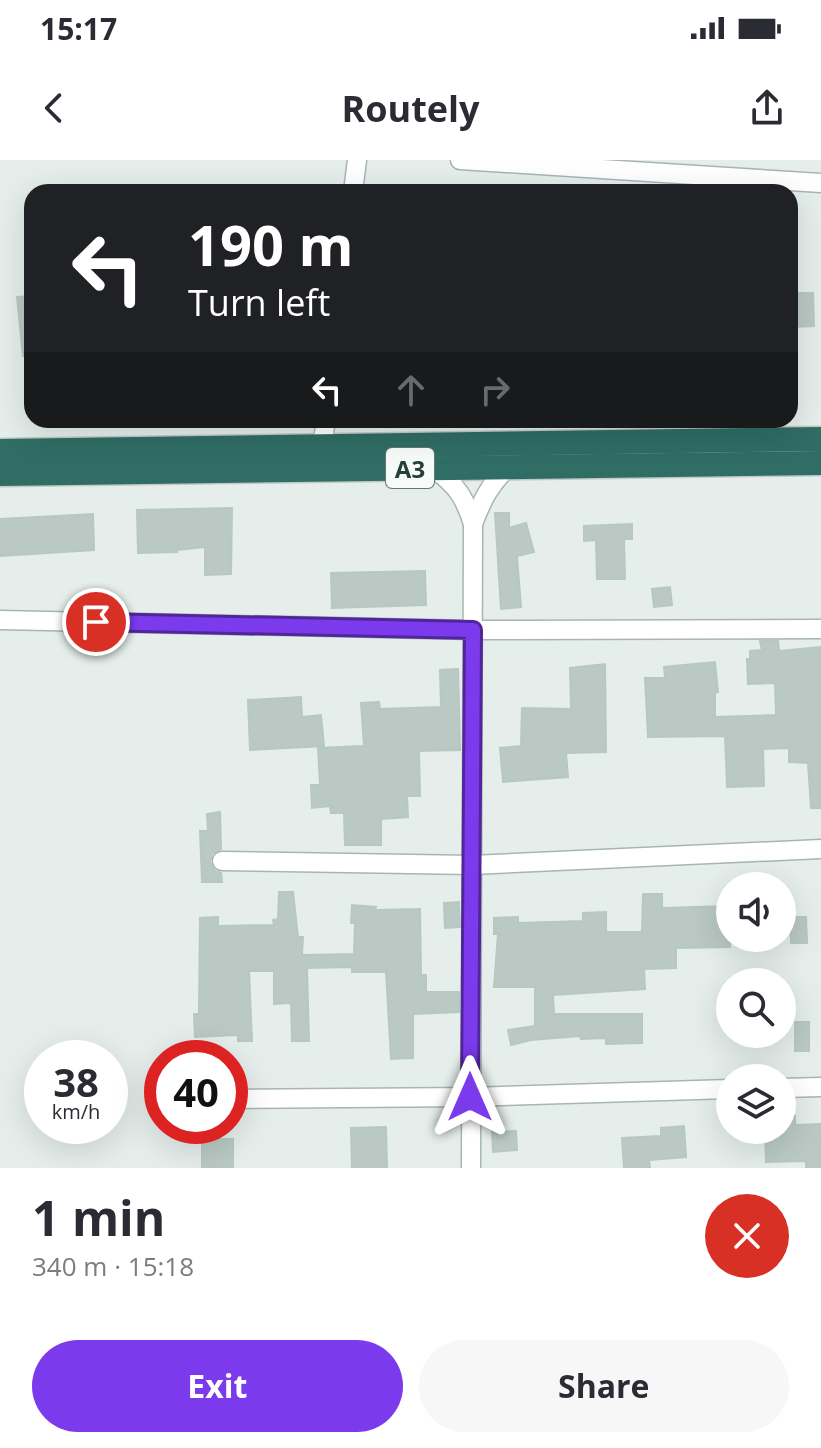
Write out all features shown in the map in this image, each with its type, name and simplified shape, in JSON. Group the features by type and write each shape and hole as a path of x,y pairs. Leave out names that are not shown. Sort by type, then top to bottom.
{"highway":[{"name":"A3","path":"0,451 821,439"},
{"name":"A3","path":"0,474 821,463"}],"street":[{"path":"354,184 357,160"},
{"path":"460,160 620,165 821,183"},
{"path":"322,446 325,428"},
{"path":"473,524 484,497 509,466"},
{"path":"432,467 452,482 466,501 473,524 471,1168"},
{"path":"0,620 473,630 821,629"},
{"path":"222,861 472,865 821,849"},
{"path":"796,1088 821,1087"},
{"path":"248,1099 470,1097 716,1089"}],"building":[{"path":"798,293 813,293 814,326 798,327"},
{"path":"17,297 24,297 23,356"},
{"path":"232,508 231,574 205,575 205,547 177,552 138,553 137,510"},
{"path":"495,513 509,513 509,528 526,523 534,552 517,556 521,607 501,609"},
{"path":"93,514 94,550 0,556 0,519"},
{"path":"632,524 632,539 624,539 625,579 597,579 596,540 584,541 584,526"},
{"path":"425,571 426,605 332,608 331,573"},
{"path":"670,587 672,605 654,607 652,589"},
{"path":"760,641 778,641 779,651 820,647 821,808 811,808 808,763 789,762 789,748 763,749 764,786 727,787 725,736 648,737 645,678 665,678 664,667 715,662 718,692 715,693 715,717 776,715 775,683 748,684 747,659 750,659 750,651 762,650"},
{"path":"605,664 606,752 566,753 568,777 503,782 500,748 521,746 522,708 571,709 570,668"},
{"path":"458,669 460,750 419,751 420,796 407,796 408,817 381,819 381,845 345,845 344,813 331,813 330,806 312,808 311,785 320,785 318,748 364,746 361,703 379,702 380,709 441,707 440,670"},
{"path":"301,697 302,717 321,715 324,746 250,750 248,700"},
{"path":"220,812 221,849 212,854 210,862 215,871 221,873 222,882 202,882 200,831 208,831 207,814"},
{"path":"279,892 293,892 298,937 303,937 302,955 354,954 352,905 376,907 375,910 420,909 421,975 426,975 426,992 459,992 459,1012 413,1014 413,1058 391,1059 386,972 352,972 352,967 307,968 309,1041 292,1041 291,1003 274,1004 274,971 249,971 252,1041 238,1040 238,1035 195,1037 194,1014 199,1014 200,918 218,917 218,926 274,925 273,920 278,919"},
{"path":"643,894 662,894 662,908 716,906 716,947 676,948 676,968 644,969 645,989 553,995 554,1014 642,1014 642,1043 606,1044 606,1038 581,1039 580,1036 511,1045 508,1030 535,1026 535,987 494,987 498,934 494,934 494,918 518,917 518,923 583,921 583,913 606,912 606,932 642,932"},
{"path":"459,902 460,927 445,928 444,903"},
{"path":"796,917 806,917 807,943 796,943"},
{"path":"796,1022 809,1022 809,1051 795,1051"},
{"path":"821,1124 821,1167 806,1168 806,1161 766,1162 765,1144 796,1144 796,1125"},
{"path":"684,1126 686,1157 649,1160 650,1168 624,1168 622,1138 661,1136 661,1128"},
{"path":"386,1127 387,1168 352,1168 351,1128"},
{"path":"516,1131 517,1150 493,1152 492,1132"},
{"path":"202,1144 233,1144 233,1168 202,1168"}],"route":[{"path":"96,622 473,630 470,1097"}]}
